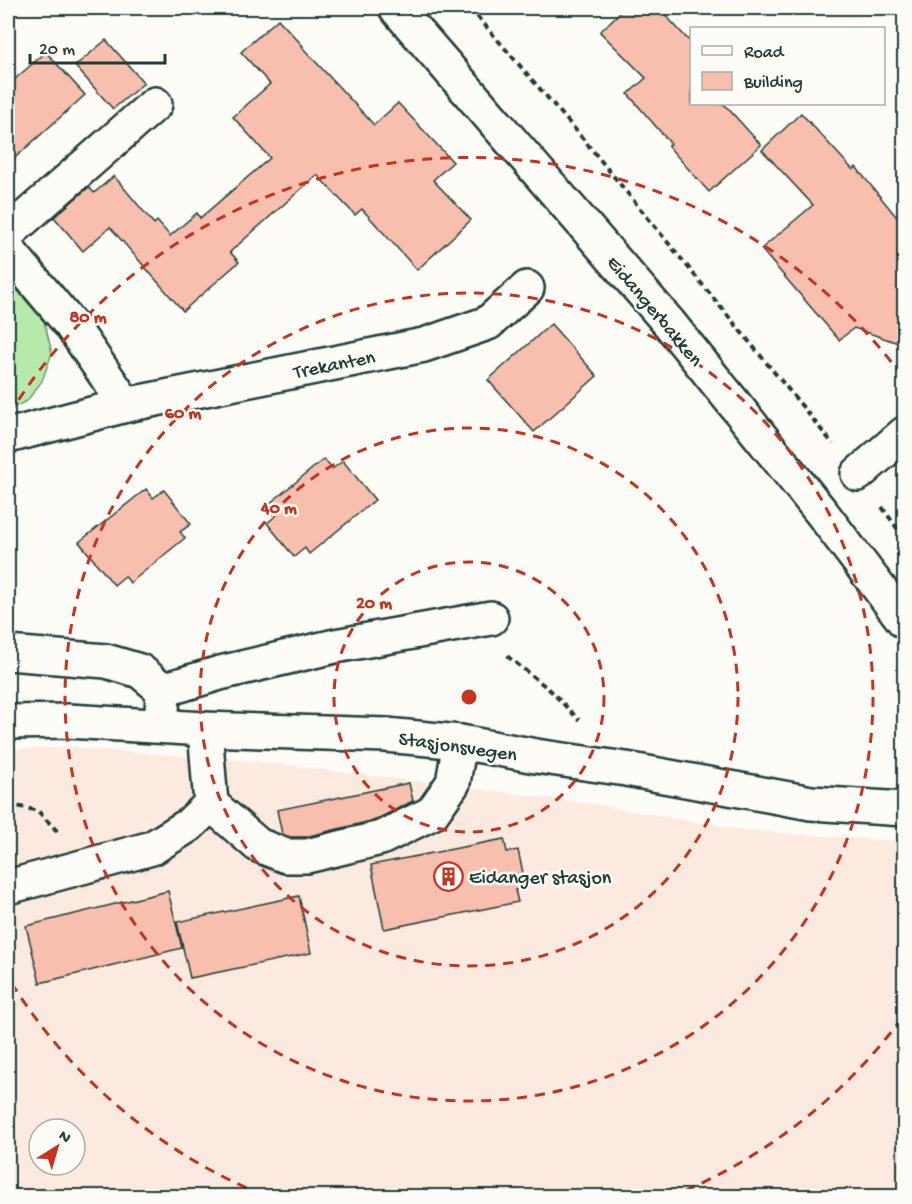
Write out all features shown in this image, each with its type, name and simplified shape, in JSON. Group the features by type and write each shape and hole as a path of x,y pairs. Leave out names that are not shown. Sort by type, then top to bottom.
{"street":[{"name":"Eidangerbakken","path":"396,8 669,322 904,621"},
{"path":"8,233 155,104"},
{"path":"8,250 71,325 126,405"},
{"name":"Trekanten","path":"8,436 126,405 424,345 488,323 527,288"},
{"path":"858,474 904,434"},
{"path":"164,690 220,673 335,646 478,620"},
{"path":"8,653 106,661 140,671 164,690"},
{"path":"161,725 164,690"},
{"name":"Stasjonsvegen","path":"8,722 68,721 161,725 205,729 386,735 460,742 626,769 811,803 904,809"},
{"path":"205,729 211,804 258,845 286,856 318,854 381,838 432,813 453,783 460,742"},
{"path":"8,887 152,848 189,825 211,804"}],"path":[{"path":"470,8 579,134 858,474 904,538"},
{"path":"478,620 580,721"},
{"path":"8,806 38,811 60,833 72,869"}],"shaded area":[{"path":"67,747 272,763 580,802 743,830 904,842 904,1196 8,1196 8,750"}],"green space":[{"path":"8,280 44,321 52,353 42,381 27,401 8,410"}],"building":[{"path":"624,8 659,8 690,42 690,105 725,105 761,145 709,192 668,146 671,144 628,94 646,78 600,32"},
{"path":"278,19 374,125 398,103 453,162 433,180 471,220 417,270 362,209 355,215 317,175 230,252 239,262 183,311 110,227 83,251 54,217 89,187 94,193 114,176 154,224 157,221 170,236 197,213 200,218 270,158 233,117 270,84 241,52"},
{"path":"106,40 144,83 113,109 75,66"},
{"path":"46,52 85,95 8,164 8,85"},
{"path":"801,113 853,170 856,167 904,226 904,345 854,328 839,340 761,249 813,205 762,150"},
{"path":"551,324 597,376 534,432 488,380"},
{"path":"324,459 332,469 343,461 375,500 309,554 305,548 294,557 267,523 278,514 269,504"},
{"path":"146,489 153,498 164,490 191,524 180,532 185,538 130,583 125,576 114,585 79,542"},
{"path":"409,783 413,801 375,820 305,837 290,837 282,834 277,810"},
{"name":"Eidanger stasjon","path":"504,839 507,852 518,850 526,887 515,890 518,902 384,929 371,865"},
{"path":"168,891 182,948 40,983 26,926"},
{"path":"299,896 311,953 190,978 177,922"}],"place":[{"name":"Eidanger stasjon","path":"448,876"}]}
